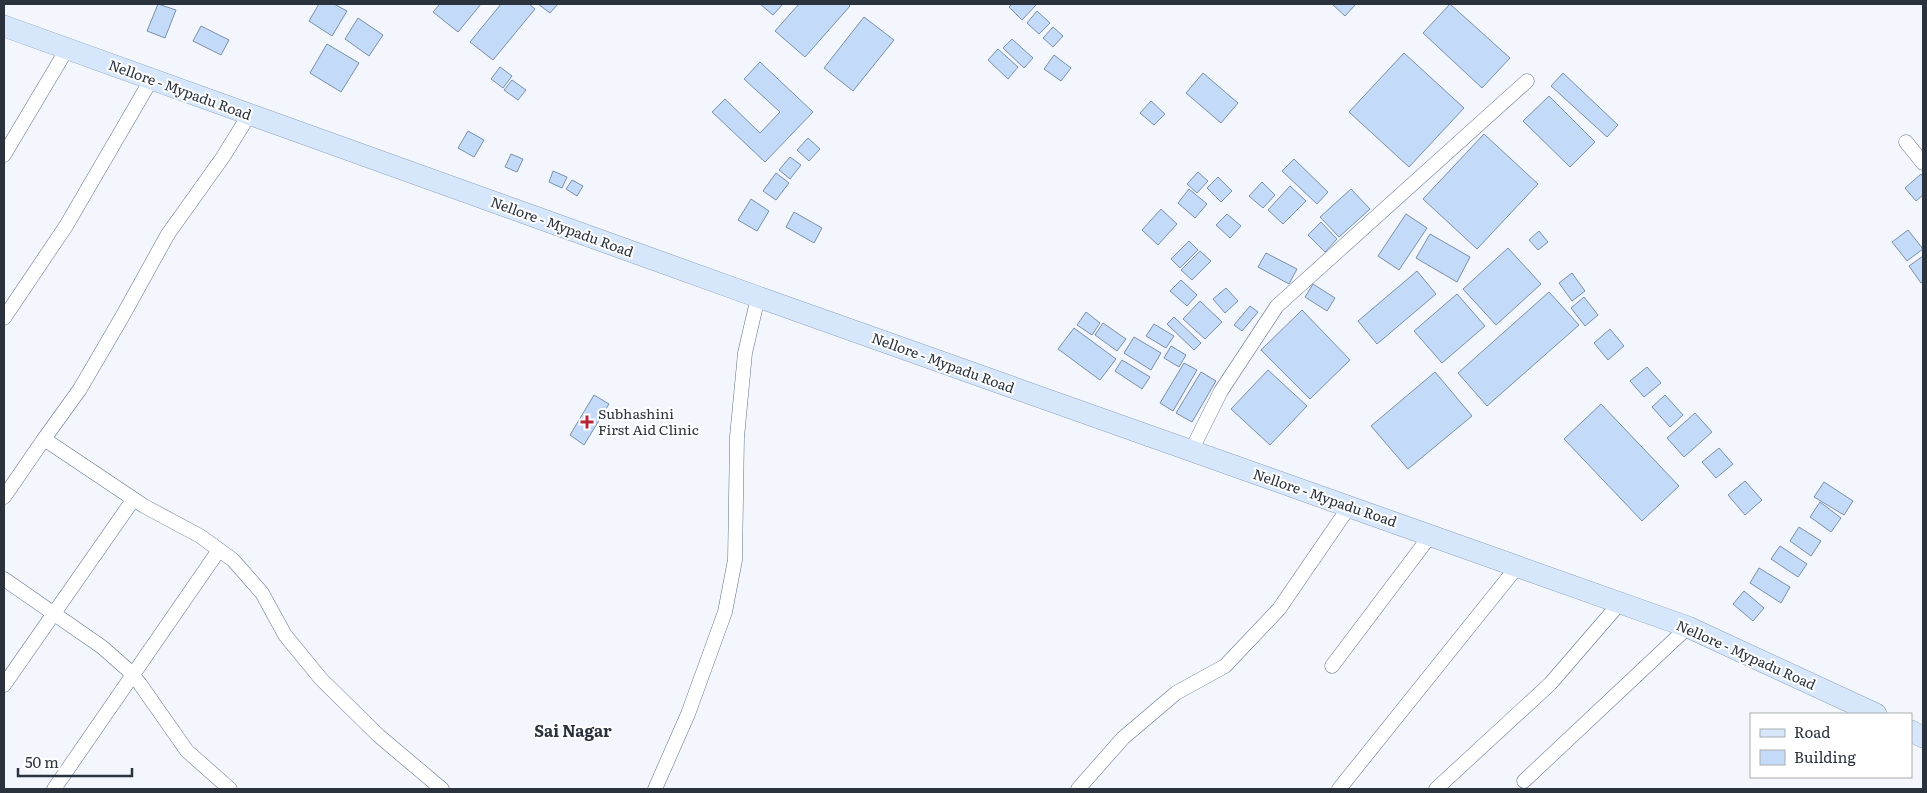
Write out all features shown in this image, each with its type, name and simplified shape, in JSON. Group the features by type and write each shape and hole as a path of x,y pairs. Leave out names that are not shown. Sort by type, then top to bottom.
{"main road":[{"name":"Nellore - Mypadu Road","path":"4,26 758,297 1688,627 1874,713"}],"street":[{"path":"4,155 67,49"},
{"path":"4,318 66,226 151,80"},
{"path":"1191,451 1221,392 1278,306 1527,81"},
{"path":"4,497 80,389 168,234 223,158 249,115"},
{"path":"1906,142 1923,163"},
{"path":"655,789 688,714 724,612 734,560 737,437 745,353 758,297"},
{"path":"44,439 133,500 200,536 233,560 262,593 285,635 322,679 380,736 442,789"},
{"path":"4,685 133,500"},
{"path":"1078,789 1123,738 1168,700 1225,666 1279,609 1349,507"},
{"path":"1332,666 1430,536"},
{"path":"54,789 219,550"},
{"path":"1339,789 1517,567"},
{"path":"4,579 102,647 133,675 187,751 230,789"},
{"path":"1436,789 1550,684 1620,603"},
{"path":"1524,781 1688,627"}],"building":[{"path":"158,4 176,10 165,38 147,31"},
{"path":"319,4 334,4 347,11 332,36 309,21"},
{"path":"440,4 481,4 458,32 433,12"},
{"path":"501,4 529,4 535,9 493,60 470,42"},
{"path":"538,4 558,4 550,13"},
{"path":"760,4 783,4 773,15"},
{"path":"799,4 848,4 850,6 805,57 775,31"},
{"path":"1012,4 1036,5 1022,20 1009,7"},
{"path":"1332,4 1356,4 1345,16"},
{"path":"1450,4 1510,58 1482,88 1423,33"},
{"path":"1037,11 1050,23 1039,34 1027,23"},
{"path":"864,17 894,40 853,91 824,68"},
{"path":"358,18 383,35 369,56 345,39"},
{"path":"201,26 229,40 221,55 193,41"},
{"path":"1053,27 1063,36 1053,47 1043,38"},
{"path":"1012,39 1033,58 1024,68 1003,48"},
{"path":"327,44 359,63 341,92 310,73"},
{"path":"998,49 1018,67 1008,79 988,60"},
{"path":"1404,53 1464,108 1409,167 1349,112"},
{"path":"1054,55 1071,68 1061,81 1044,69"},
{"path":"760,62 813,112 765,162 712,112 725,99 760,133 780,112 744,79"},
{"path":"500,67 512,76 503,88 491,79"},
{"path":"1203,73 1238,103 1221,123 1186,93"},
{"path":"1563,73 1618,125 1607,137 1551,86"},
{"path":"512,80 526,90 518,100 504,90"},
{"path":"1549,96 1595,142 1570,167 1523,121"},
{"path":"1151,101 1165,114 1154,125 1140,113"},
{"path":"468,131 484,140 474,157 458,148"},
{"path":"1484,134 1538,184 1477,249 1423,199"},
{"path":"808,138 820,149 809,161 797,150"},
{"path":"511,154 523,159 517,172 505,167"},
{"path":"790,157 801,165 790,179 779,170"},
{"path":"1294,159 1328,192 1317,204 1282,171"},
{"path":"553,171 567,177 562,188 549,182"},
{"path":"1198,172 1208,181 1197,193 1187,184"},
{"path":"776,173 789,183 776,200 763,191"},
{"path":"1921,174 1923,177 1923,195 1916,201 1905,188"},
{"path":"1218,177 1232,191 1221,202 1207,188"},
{"path":"572,180 583,186 577,196 566,189"},
{"path":"1262,182 1275,195 1263,208 1249,196"},
{"path":"1290,186 1306,201 1283,224 1268,210"},
{"path":"1189,189 1207,204 1195,218 1178,203"},
{"path":"1351,189 1370,209 1339,237 1320,217"},
{"path":"751,199 769,211 757,231 738,220"},
{"path":"1161,209 1177,224 1158,245 1142,230"},
{"path":"794,212 822,228 814,243 786,227"},
{"path":"1227,214 1241,226 1230,238 1216,225"},
{"path":"1406,214 1427,228 1399,270 1378,256"},
{"path":"1321,222 1337,239 1325,252 1308,235"},
{"path":"1908,230 1923,249 1907,261 1892,242"},
{"path":"1539,231 1548,242 1538,250 1529,240"},
{"path":"1430,234 1470,257 1457,282 1416,258"},
{"path":"1189,241 1198,250 1180,268 1171,259"},
{"path":"1508,248 1541,284 1496,325 1463,289"},
{"path":"1200,251 1211,261 1192,280 1181,270"},
{"path":"1266,253 1297,269 1289,284 1258,267"},
{"path":"1923,256 1923,282 1921,283 1909,266"},
{"path":"1417,271 1436,294 1377,344 1358,321"},
{"path":"1572,273 1585,291 1572,301 1559,283"},
{"path":"1181,280 1197,295 1187,306 1170,291"},
{"path":"1313,284 1335,298 1327,311 1305,297"},
{"path":"1226,288 1238,301 1225,313 1213,299"},
{"path":"1549,292 1579,325 1487,406 1458,373"},
{"path":"1457,294 1485,326 1442,363 1414,331"},
{"path":"1584,297 1598,315 1585,326 1571,308"},
{"path":"1200,301 1222,322 1205,339 1183,319"},
{"path":"1250,306 1258,312 1242,331 1234,325"},
{"path":"1302,310 1350,360 1310,399 1261,350"},
{"path":"1086,312 1100,323 1092,335 1077,325"},
{"path":"1174,317 1201,343 1194,350 1167,324"},
{"path":"1103,323 1126,339 1117,351 1095,335"},
{"path":"1154,324 1174,336 1166,348 1146,336"},
{"path":"1074,328 1116,359 1100,380 1058,349"},
{"path":"1610,329 1624,346 1608,360 1594,343"},
{"path":"1134,337 1161,353 1151,370 1124,353"},
{"path":"1171,346 1186,355 1179,367 1164,358"},
{"path":"1122,360 1150,377 1142,389 1115,371"},
{"path":"1184,363 1197,370 1173,411 1160,403"},
{"path":"1647,367 1661,383 1644,397 1630,381"},
{"path":"1268,370 1307,406 1270,445 1231,409"},
{"path":"1201,372 1216,381 1192,422 1176,413"},
{"path":"1435,372 1472,416 1408,469 1371,426"},
{"path":"594,395 609,404 584,445 570,435"},
{"path":"1665,395 1683,415 1670,427 1652,407"},
{"path":"1601,404 1679,486 1642,521 1564,439"},
{"path":"1695,413 1712,432 1684,457 1667,438"},
{"path":"1719,448 1733,464 1716,478 1702,462"},
{"path":"1745,481 1762,500 1745,515 1728,495"},
{"path":"1824,482 1853,501 1844,515 1814,497"},
{"path":"1820,502 1841,518 1831,532 1810,517"},
{"path":"1799,527 1821,541 1811,556 1790,541"},
{"path":"1780,546 1807,564 1798,577 1771,559"},
{"path":"1759,568 1790,587 1781,603 1750,583"},
{"path":"1744,591 1764,608 1753,621 1733,604"}],"place":[{"name":"Subhashini First Aid Clinic","path":"587,422"}],"district":[{"name":"Sai Nagar","path":"573,731"}]}
